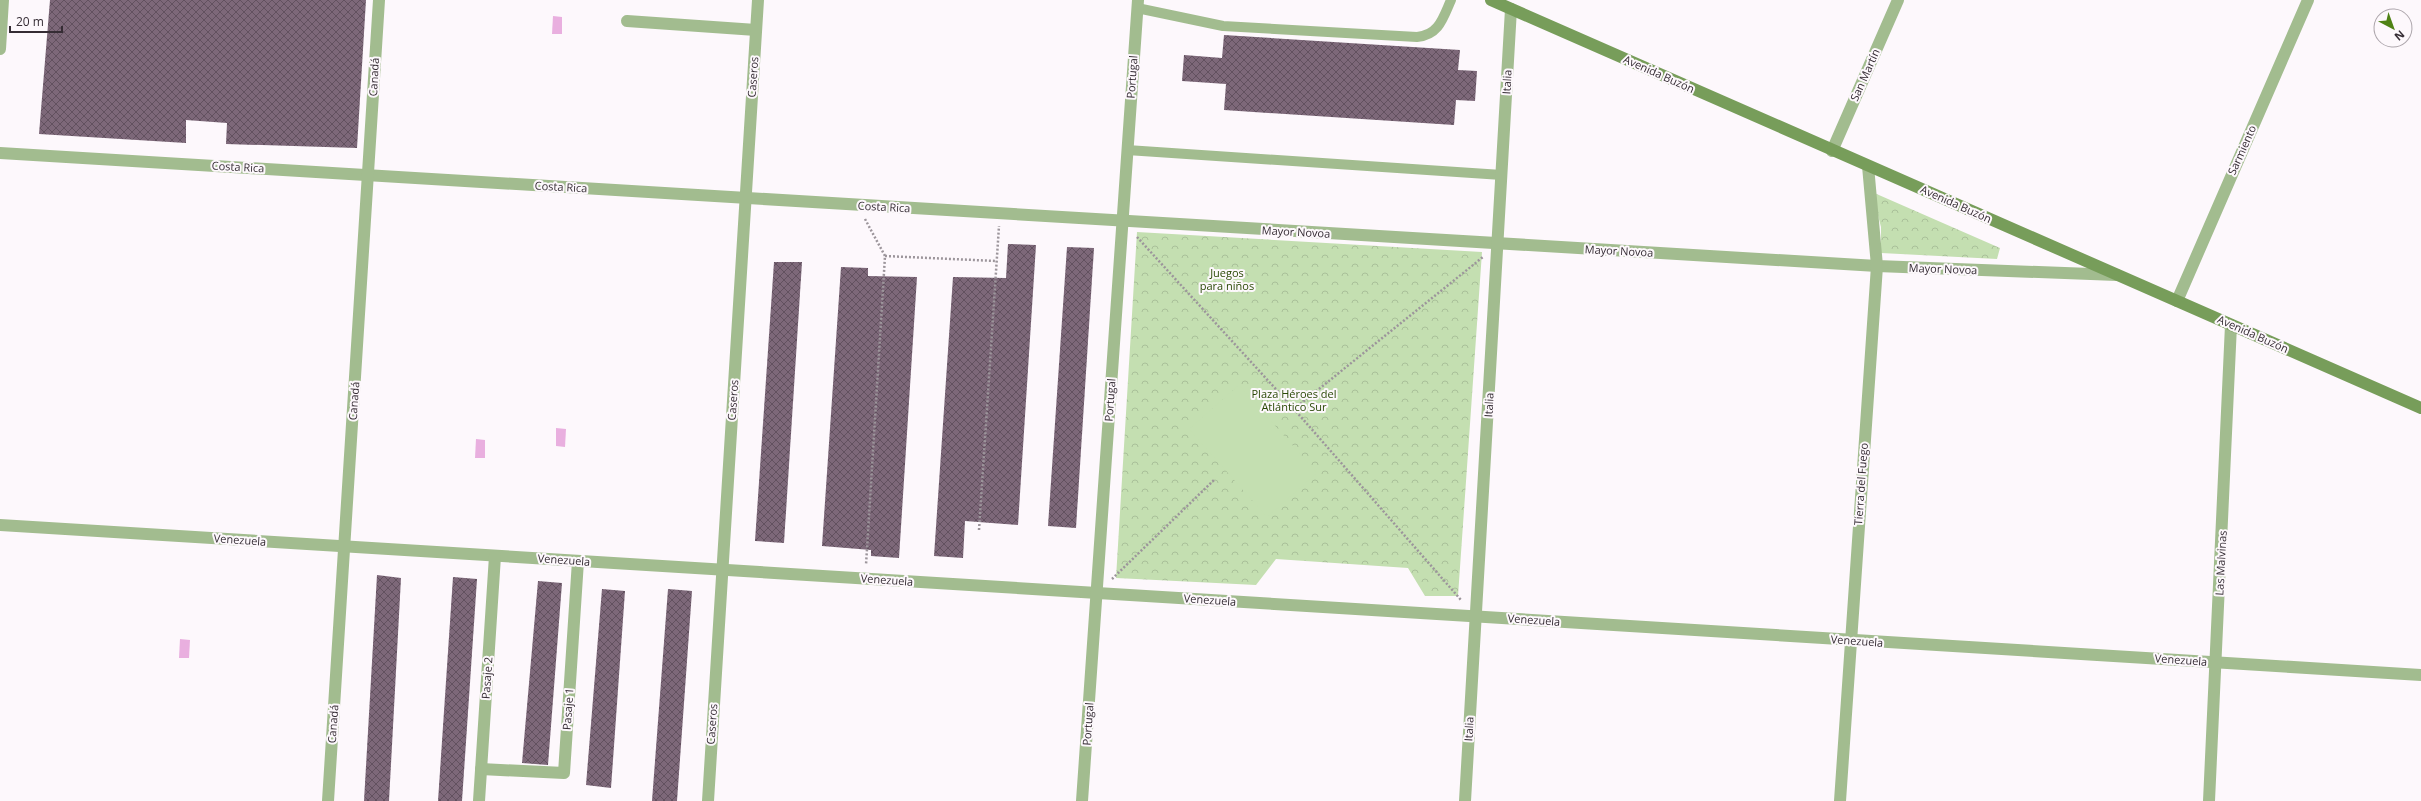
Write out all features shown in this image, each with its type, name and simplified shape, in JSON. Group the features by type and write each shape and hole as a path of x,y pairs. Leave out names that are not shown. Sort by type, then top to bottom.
{"main road":[{"name":"Avenida Buzón","path":"1496,1 1832,151 2421,408"}],"street":[{"path":"0,49 3,0"},
{"name":"Canadá","path":"328,801 379,0"},
{"name":"Caseros","path":"708,801 758,0"},
{"name":"San Martín","path":"1832,151 1898,0"},
{"name":"Sarmiento","path":"2177,301 2308,0"},
{"name":"Portugal","path":"1082,801 1138,4"},
{"name":"Italia","path":"1465,801 1499,244 1511,9"},
{"path":"627,21 756,30"},
{"name":"Costa Rica","path":"0,153 1122,221"},
{"name":"Tierra del Fuego","path":"1840,801 1877,266 1868,166"},
{"name":"Mayor Novoa","path":"1122,221 1877,266 2117,275"},
{"name":"Las Malvinas","path":"2209,801 2231,325"},
{"name":"Venezuela","path":"0,525 2421,675"},
{"name":"Pasaje 2","path":"479,801 495,556"},
{"name":"Pasaje 1","path":"481,769 564,774 578,561"}],"lane":[{"path":"1138,4 1223,26 1417,37 1428,36 1439,28 1451,0"},
{"path":"1127,150 1502,175"}],"path":[{"path":"857,205 885,256 865,579"},
{"path":"979,530 999,214"},
{"path":"1122,221 1294,409 1476,617"},
{"path":"1294,409 1499,244"},
{"path":"885,256 996,261"},
{"path":"1097,593 1215,479"}],"green space":[{"path":"1872,192 2000,248 1997,259 1881,253 1881,227"},
{"name":"Plaza Héroes del Atlántico Sur","path":"1137,232 1482,252 1458,596 1425,596 1408,568 1276,559 1256,585 1116,578"},
{"path":"1239,385 1317,473 1267,517 1189,429"}],"shaded area":[{"path":"553,16 562,17 562,34 552,34"},
{"path":"556,428 566,429 565,447 556,446"},
{"path":"476,439 485,440 485,458 475,458"},
{"path":"180,639 190,640 189,658 179,658"}],"building":[{"path":"50,0 366,0 357,148 226,144 227,123 186,120 186,143 39,134"},
{"path":"1224,35 1460,50 1458,70 1477,71 1475,101 1456,100 1454,125 1224,110 1226,84 1182,81 1184,55 1222,58"},
{"path":"1008,244 1036,245 1018,525 965,521 963,558 934,556 953,277 1006,278"},
{"path":"1067,247 1094,248 1076,528 1048,526"},
{"path":"774,262 802,262 784,543 755,541"},
{"path":"841,267 868,268 868,276 917,277 899,558 871,556 871,550 822,546"},
{"path":"377,575 401,578 389,801 364,801"},
{"path":"453,577 477,579 462,801 438,801"},
{"path":"538,581 562,583 548,765 522,763"},
{"path":"602,589 625,591 611,788 586,785"},
{"path":"668,589 692,591 677,801 652,801"}],"park label":[{"name":"Juegos para niños","path":"1227,279"}]}
